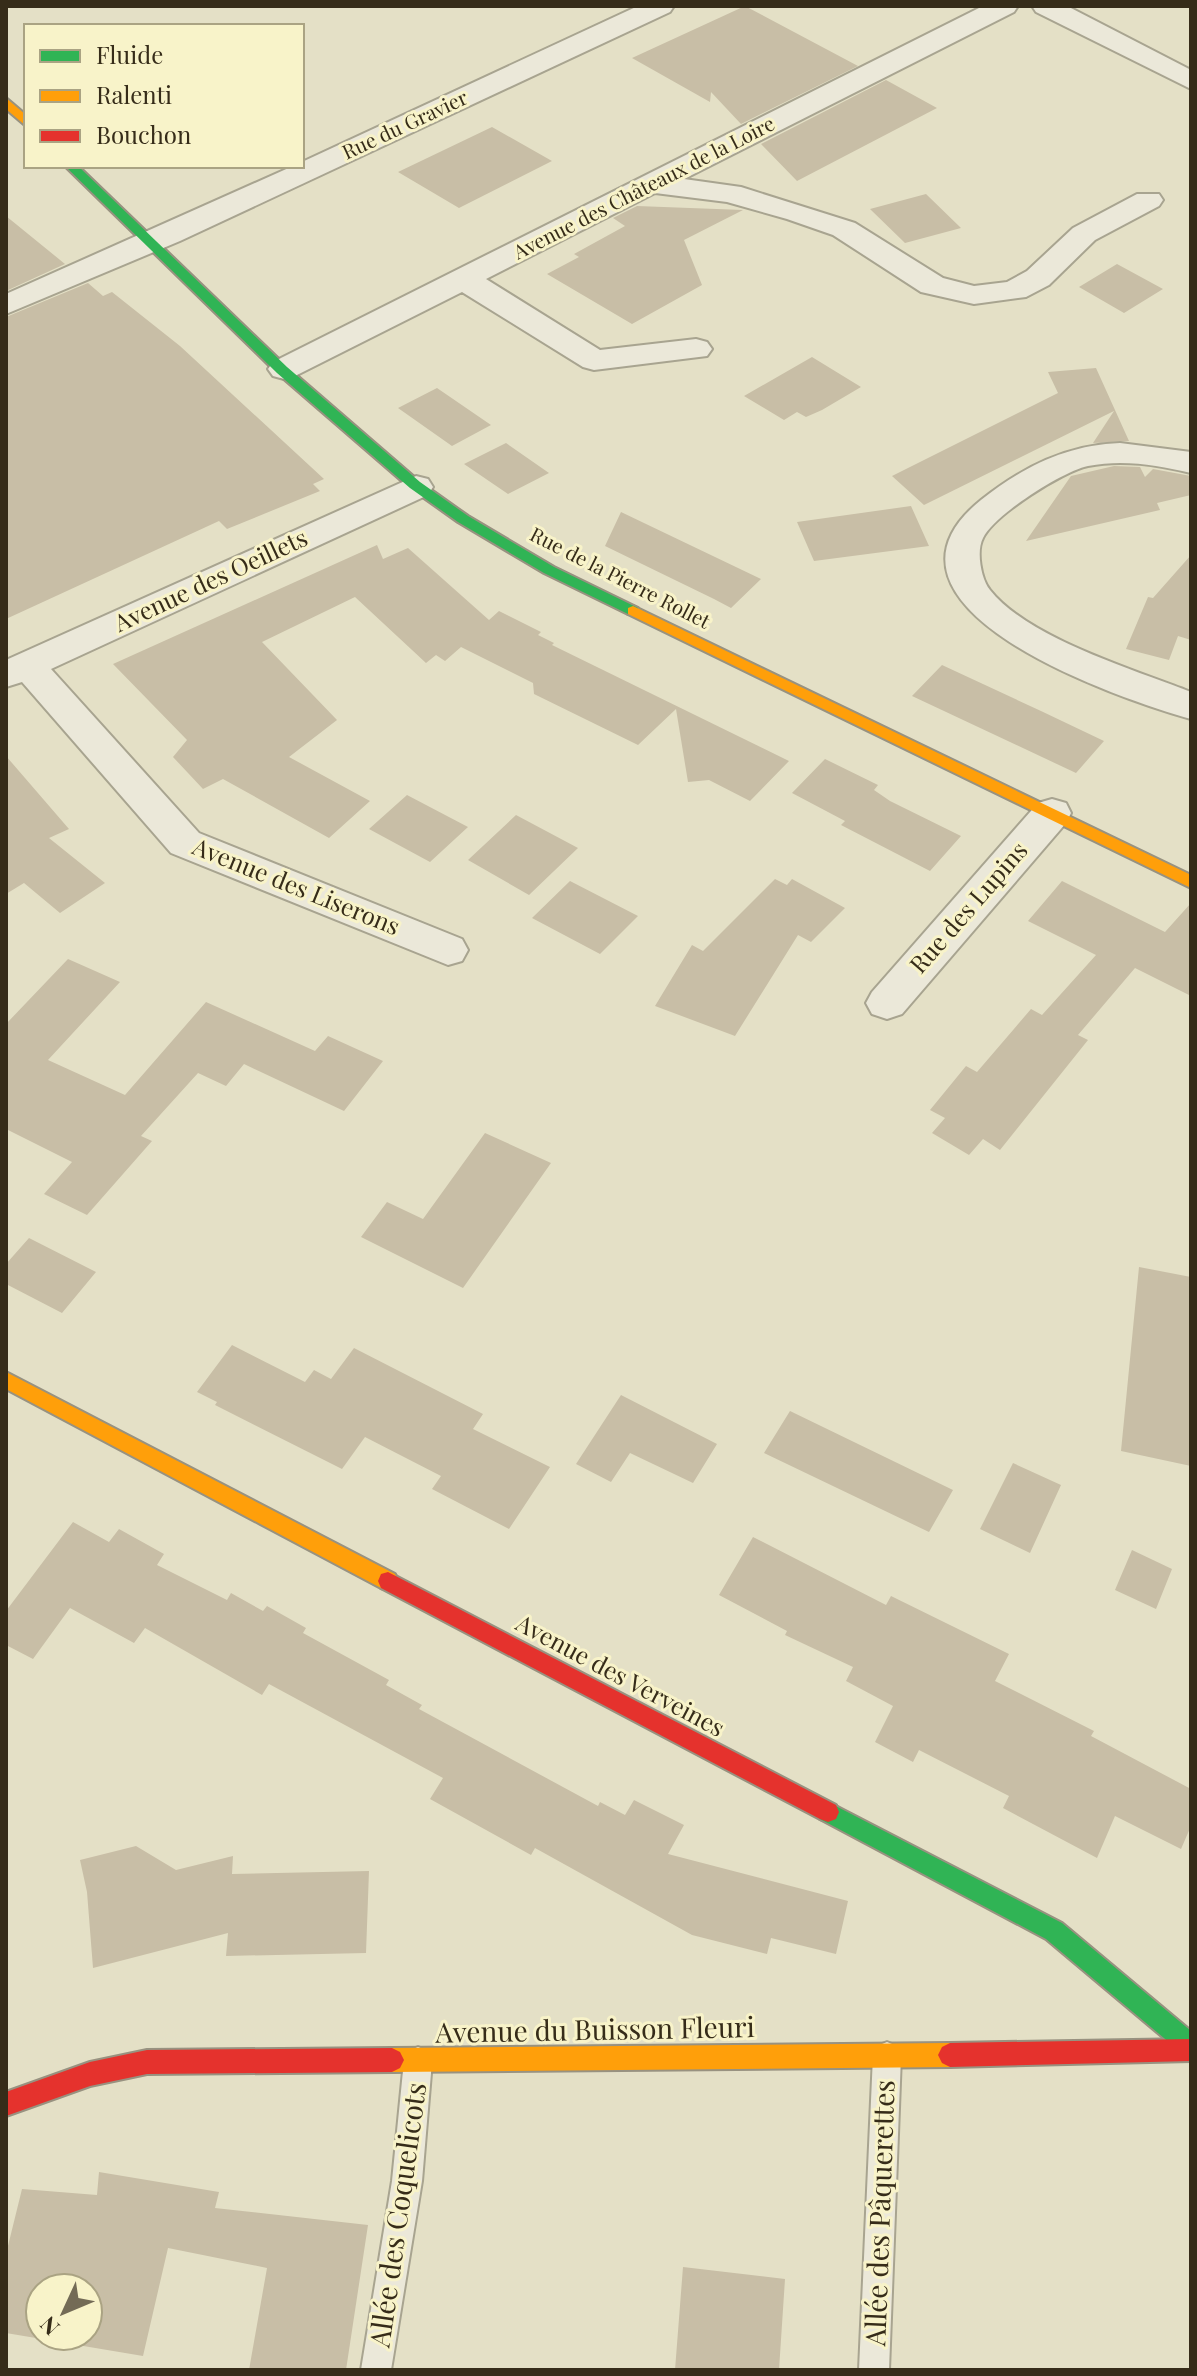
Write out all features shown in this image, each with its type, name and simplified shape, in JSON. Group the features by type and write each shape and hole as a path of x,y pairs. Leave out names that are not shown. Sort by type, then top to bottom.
{"street":[{"name":"Rue du Gravier","path":"6,305 149,243 660,6"},
{"name":"Avenue des Châteaux de la Loire","path":"284,369 1004,6"},
{"path":"1046,6 1191,81"},
{"path":"6,102 24,120"},
{"name":"Rue de la Pierre Rollet","path":"73,168 284,369 416,487 549,570 1191,882"},
{"path":"651,184 730,193 798,213 844,229 932,285 974,295 1015,290 1038,278 1084,234 1148,200"},
{"path":"463,279 594,360 696,349"},
{"path":"1191,463 1176,458 1121,452 1075,459 1038,475 1000,503 965,535 962,553 975,596 1002,621 1045,644 1191,706"},
{"name":"Avenue des Oeillets","path":"17,670 416,487"},
{"name":"Avenue des Liserons","path":"17,670 185,843 448,950"},
{"name":"Rue des Lupins","path":"887,1003 1052,813"},
{"name":"Avenue des Verveines","path":"6,1380 1054,1931 1191,2048"},
{"name":"Avenue du Buisson Fleuri","path":"6,2104 90,2074 147,2062 887,2056 1191,2048"}],"lane":[{"name":"Allée des Pâquerettes","path":"874,2370 887,2056"},
{"name":"Allée des Coquelicots","path":"376,2370 407,2181 418,2060"}],"building":[{"path":"745,6 858,66 741,124 711,92 710,102 632,58"},
{"path":"886,80 937,108 797,181 761,144"},
{"path":"492,127 552,161 459,208 398,172"},
{"path":"926,194 961,228 905,243 870,209"},
{"path":"637,206 743,210 684,240 702,285 632,324 547,274 579,257 574,254 625,226 613,218"},
{"path":"6,216 65,264 6,291"},
{"path":"1117,264 1163,289 1124,313 1079,287"},
{"path":"88,283 103,296 112,292 180,346 324,479 313,484 320,491 227,529 219,521 6,619 6,317"},
{"path":"812,357 861,387 806,417 797,412 784,420 744,396"},
{"path":"1096,368 1129,441 1093,443 1114,411 924,505 892,476 1058,393 1048,372"},
{"path":"437,388 491,425 452,446 398,408"},
{"path":"506,443 549,473 508,494 464,464"},
{"path":"1114,466 1140,467 1145,477 1153,469 1191,476 1191,495 1157,503 1160,510 1026,541 1071,476"},
{"path":"911,506 929,546 814,561 797,522"},
{"path":"621,512 761,579 731,608 605,546"},
{"path":"377,545 383,559 408,548 489,620 499,611 541,632 538,635 554,643 552,645 789,761 750,801 709,780 688,782 676,709 638,745 534,694 533,683 461,647 445,661 436,655 426,663 355,597 262,642 337,720 289,757 370,801 329,838 223,779 203,789 173,757 187,740 113,664"},
{"path":"1191,555 1191,640 1178,636 1169,660 1126,649 1148,597 1153,598"},
{"path":"942,665 1104,741 1076,773 912,696"},
{"path":"6,756 69,829 49,838 105,883 60,913 24,883 6,894"},
{"path":"825,759 878,785 874,790 890,801 961,836 930,871 841,825 845,821 792,793"},
{"path":"407,795 468,827 430,862 369,829"},
{"path":"516,815 578,848 529,895 468,860"},
{"path":"775,879 787,885 792,879 845,908 811,942 798,935 735,1036 655,1006 692,945 703,951"},
{"path":"570,881 638,916 600,954 532,918"},
{"path":"1062,881 1165,932 1191,903 1191,996 1135,968 1078,1035 1088,1040 1000,1150 983,1139 969,1155 932,1133 945,1118 930,1110 966,1066 977,1072 1031,1009 1042,1015 1096,955 1028,921"},
{"path":"68,959 120,982 48,1060 125,1095 206,1002 315,1051 328,1036 383,1061 344,1111 244,1064 226,1086 198,1073 141,1136 152,1141 87,1215 44,1194 72,1162 6,1129 6,1024"},
{"path":"485,1133 551,1163 463,1288 361,1237 387,1202 423,1219"},
{"path":"29,1238 96,1272 62,1313 6,1284 6,1264"},
{"path":"1139,1267 1191,1277 1191,1466 1121,1451"},
{"path":"232,1345 305,1382 314,1370 331,1379 354,1348 483,1414 473,1429 550,1467 509,1529 432,1489 441,1476 365,1437 342,1469 215,1405 217,1402 197,1392"},
{"path":"621,1395 717,1444 693,1483 630,1453 611,1482 576,1464"},
{"path":"790,1411 953,1490 929,1532 764,1453"},
{"path":"1013,1463 1061,1485 1030,1553 980,1529"},
{"path":"73,1522 109,1542 119,1529 164,1554 157,1565 227,1600 231,1593 263,1611 267,1606 306,1628 303,1633 389,1680 386,1685 422,1705 419,1709 598,1806 600,1802 625,1815 634,1800 684,1825 668,1854 848,1901 836,1954 771,1938 767,1954 692,1935 535,1848 531,1855 430,1799 443,1778 269,1684 262,1695 145,1628 134,1643 70,1608 33,1659 6,1645 6,1611"},
{"path":"753,1537 886,1605 891,1596 1009,1654 995,1681 1094,1731 1091,1736 1191,1789 1191,1826 1181,1849 1115,1816 1097,1858 1003,1808 1009,1796 919,1750 913,1762 875,1742 893,1706 846,1681 853,1667 785,1635 787,1631 719,1595"},
{"path":"1132,1550 1172,1569 1156,1609 1115,1590"},
{"path":"136,1846 176,1870 233,1856 232,1874 369,1871 366,1953 226,1956 228,1933 93,1968 87,1892 80,1860"},
{"path":"99,2172 219,2192 215,2208 368,2225 346,2370 249,2370 267,2268 168,2248 143,2356 104,2349 104,2272 24,2272 24,2336 6,2333 6,2254 22,2189 97,2195"},
{"path":"683,2267 785,2279 779,2370 675,2370"}],"traffic: fast":[{"path":"73,168 282,370 415,485 463,519 549,570 633,611"},
{"path":"828,1812 1054,1931 1191,2046"}],"traffic: slow":[{"path":"6,102 24,120"},
{"path":"633,611 1191,882"},
{"path":"6,1380 388,1581"},
{"path":"392,2060 950,2055"}],"traffic: jam":[{"path":"388,1581 828,1812"},
{"path":"950,2055 1191,2050"},
{"path":"6,2104 90,2074 147,2062 392,2060"}]}
